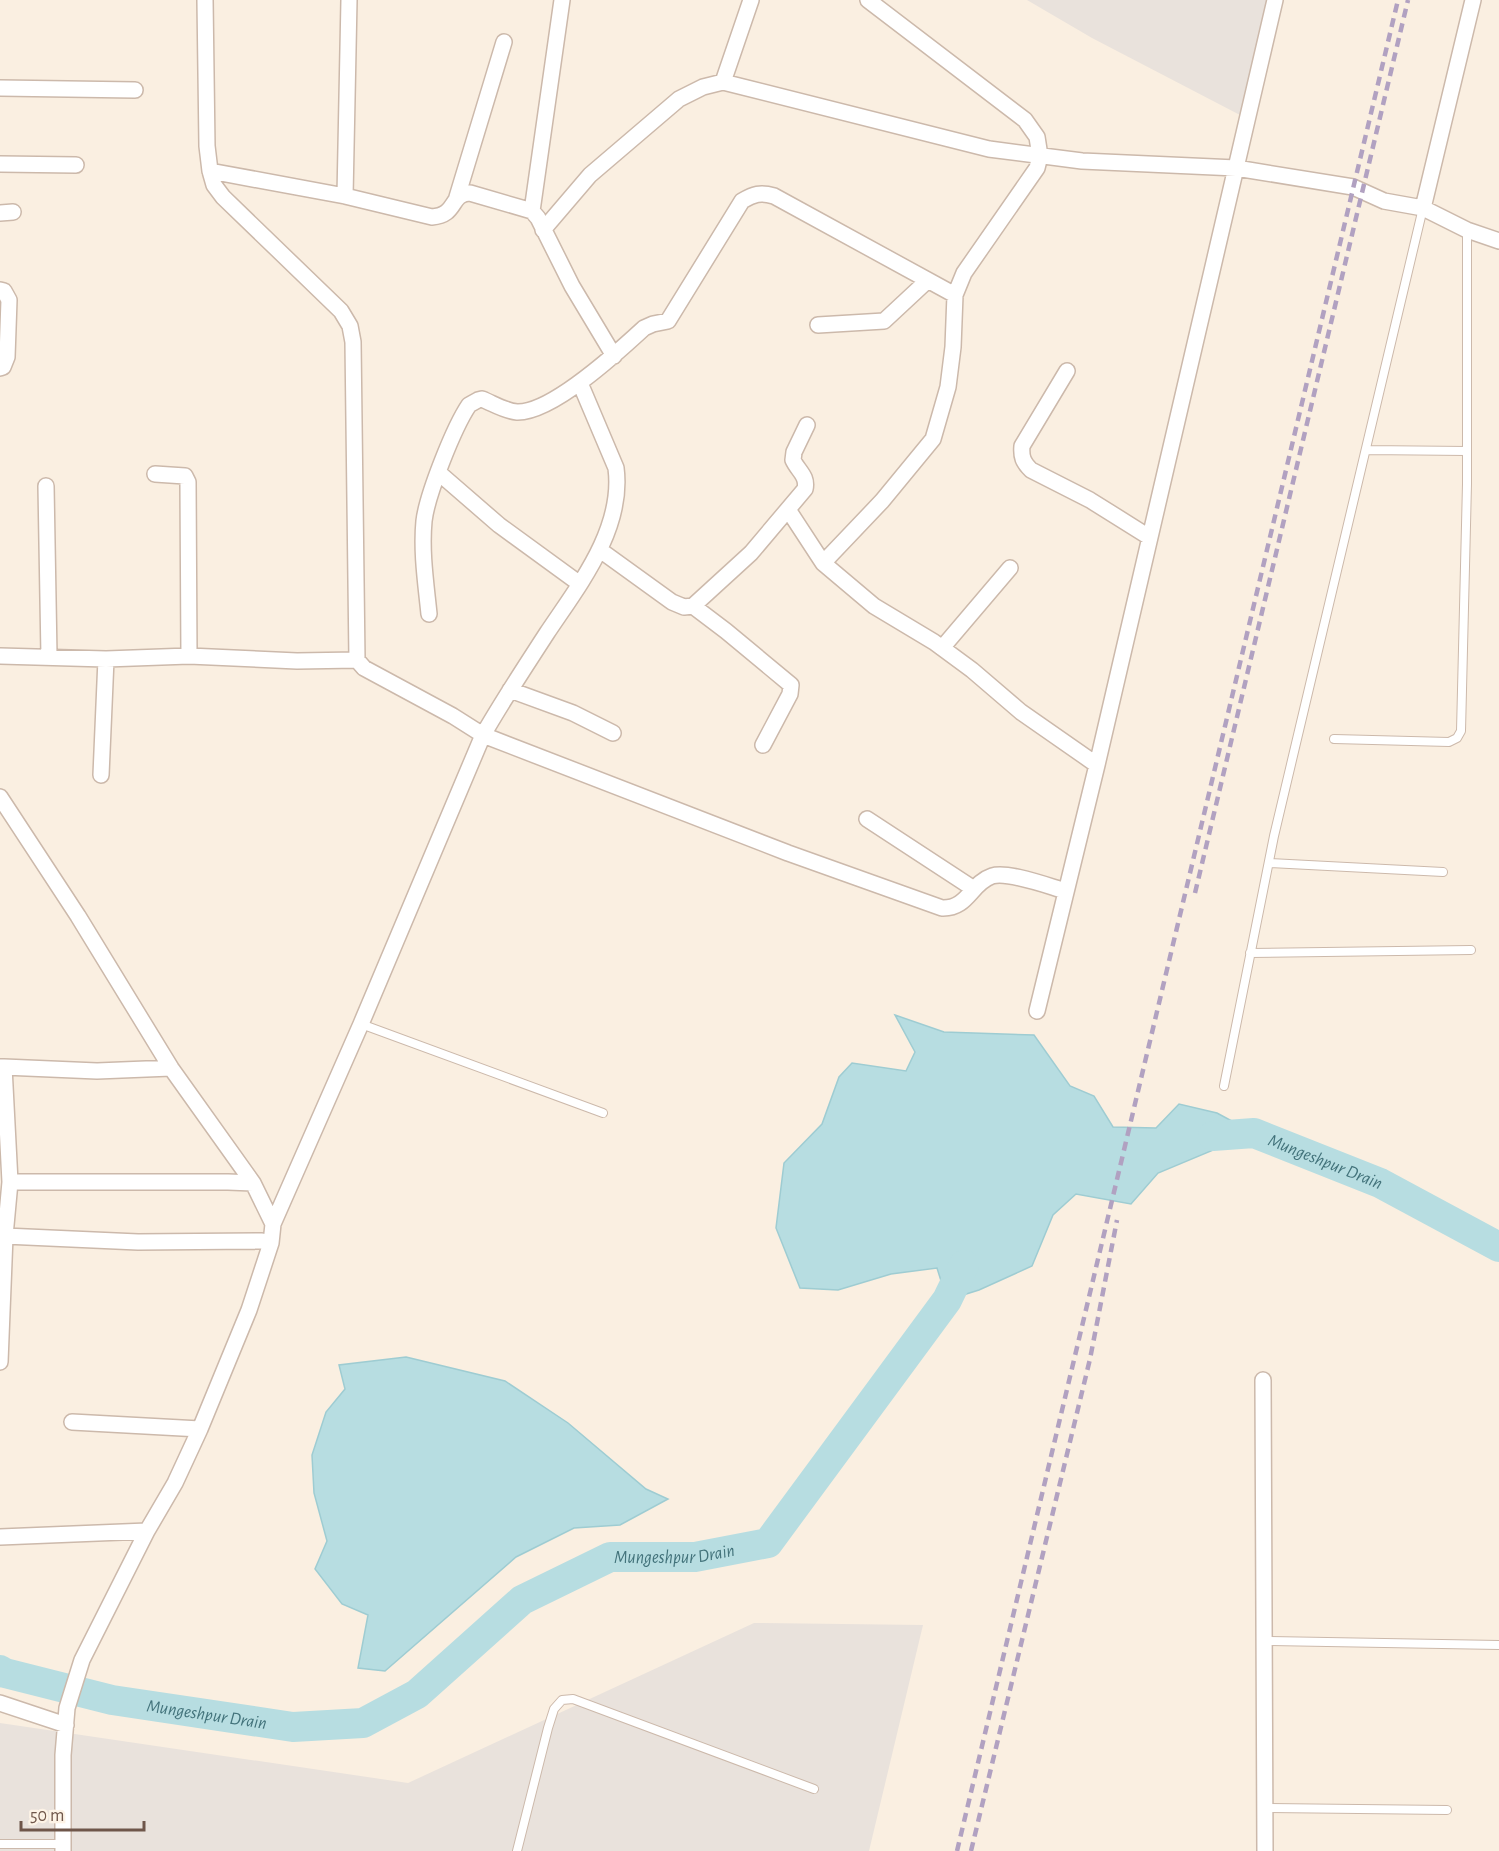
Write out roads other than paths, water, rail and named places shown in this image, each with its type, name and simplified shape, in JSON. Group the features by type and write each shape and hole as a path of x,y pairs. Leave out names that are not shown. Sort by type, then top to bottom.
{"street":[{"path":"205,0 207,146 214,185 223,197 341,311 350,326 353,342 357,660 364,668 453,716 483,735 788,854 942,908 953,908 992,876 1006,875 1065,891"},
{"path":"345,196 349,0"},
{"path":"562,0 532,211 591,319 614,356"},
{"path":"723,82 751,0"},
{"path":"822,562 882,501 933,439 948,387 953,347 955,295 964,273 1032,176 1040,156 1036,137 1025,120 868,0"},
{"path":"1037,1011 1097,765 1275,0"},
{"path":"1423,208 1473,0"},
{"path":"210,171 345,196 432,217 442,216 450,210 457,197 504,42"},
{"path":"543,230 590,175 679,99 692,91 723,82 989,149 1082,161 1236,168 1353,187 1384,201 1423,208 1467,230 1499,241"},
{"path":"0,88 135,90"},
{"path":"0,164 76,165"},
{"path":"457,197 470,193 532,211"},
{"path":"429,614 423,547 424,520 439,473 465,411 474,402 483,399 509,411 523,412 535,409 580,383 644,328 668,321 674,315 742,201 754,194 764,193 774,196 955,295"},
{"path":"818,325 884,321 927,281"},
{"path":"0,290 4,291 9,300 7,357 3,367 0,368"},
{"path":"1067,372 1022,446 1021,455 1025,464 1031,470 1090,500 1149,537"},
{"path":"63,1847 63,1755 67,1708 82,1660 147,1531 175,1483 200,1428 249,1310 271,1243 273,1224 361,1024 483,735 600,550 614,511 618,482 616,468 580,383"},
{"path":"600,550 672,602 684,607 693,606 751,554 805,489 807,482 793,460 794,452 807,425"},
{"path":"439,473 499,525 580,584"},
{"path":"155,474 184,476 189,482 189,656"},
{"path":"46,486 49,656"},
{"path":"789,511 822,562 874,606 942,648 1021,712 1097,765"},
{"path":"942,648 1010,568"},
{"path":"693,606 791,685 790,694 763,745"},
{"path":"0,655 106,659 189,656 297,661 357,660"},
{"path":"101,775 106,659"},
{"path":"510,690 573,713 613,733"},
{"path":"0,797 8,822 78,916 171,1068 253,1183 273,1224"},
{"path":"867,819 974,889"},
{"path":"0,1362 5,1236 10,1182 2,1067 97,1071 171,1068"},
{"path":"10,1182 253,1183"},
{"path":"5,1236 126,1242 262,1241 271,1243"},
{"path":"1263,1380 1265,1851"},
{"path":"72,1422 200,1428"},
{"path":"0,1537 147,1531"},
{"path":"0,1703 66,1725"}],"lane":[{"path":"1224,1086 1274,836 1423,208"},
{"path":"1334,739 1449,742 1461,731 1467,451 1467,230"},
{"path":"1366,450 1467,451"},
{"path":"1270,863 1443,872"},
{"path":"1250,952 1472,950"},
{"path":"361,1024 603,1113"},
{"path":"1264,1641 1499,1644"},
{"path":"517,1851 548,1728 554,1709 562,1700 573,1699 814,1789"},
{"path":"1265,1808 1447,1810"},
{"path":"0,1844 63,1847"}],"water":[{"path":"895,1015 944,1032 1034,1035 1070,1086 1094,1096 1113,1127 1156,1128 1179,1104 1217,1113 1254,1133 1158,1173 1131,1204 1076,1194 1053,1215 1032,1266 979,1290 947,1300 937,1268 891,1274 838,1290 800,1288 776,1228 784,1163 822,1124 839,1077 852,1063 906,1071 915,1052"},
{"path":"406,1357 505,1381 568,1423 646,1489 668,1499 620,1525 574,1528 516,1557 385,1671 358,1668 368,1615 342,1604 315,1569 327,1541 314,1493 312,1455 326,1412 345,1389 339,1365"}],"waterway":[{"name":"Mungeshpur Drain","path":"1213,1136 1254,1133 1380,1183 1499,1247"},
{"name":"Mungeshpur Drain","path":"0,1670 112,1700 293,1727 363,1723 417,1694 522,1600 610,1557 695,1557 768,1543 947,1300 964,1265"}],"railway":[{"path":"957,1851 1398,0"},
{"path":"1195,893 1408,0"},
{"path":"971,1851 1090,1359 1117,1220"}]}
